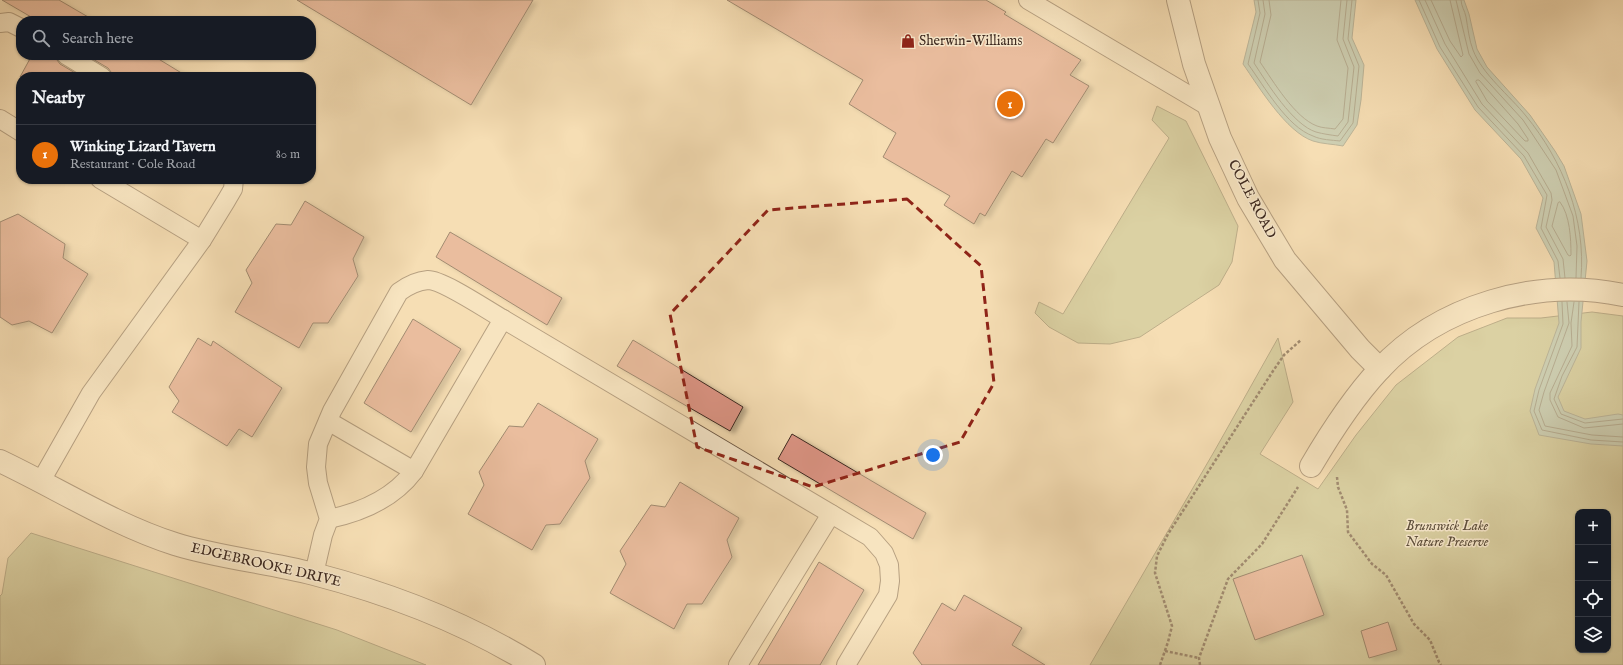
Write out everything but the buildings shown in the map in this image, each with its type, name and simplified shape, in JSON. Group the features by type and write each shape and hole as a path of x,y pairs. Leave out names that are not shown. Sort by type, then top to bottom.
{"street":[{"name":"COLE ROAD","path":"1178,0 1194,64 1209,107 1220,138 1248,198 1285,260 1355,344 1380,369"},
{"path":"1311,466 1333,429 1358,394 1380,369 1412,341 1442,320 1493,301 1527,293 1561,290 1601,292 1623,295"},
{"name":"EDGEBROOKE DRIVE","path":"0,461 146,534 175,544 217,555 314,574 390,597 448,619 512,651 534,665"}],"lane":[{"path":"1028,0 1209,107"},
{"path":"0,23 9,22 16,26"},
{"path":"74,60 94,72"},
{"path":"0,119 16,129"},
{"path":"108,184 202,240"},
{"path":"41,481 91,393 202,240 233,189 234,184"},
{"path":"314,574 323,535 329,519 318,483 316,467 318,444 328,421 399,292 408,286 428,280 438,282 502,319 870,537 884,553 889,565 891,573 888,595 846,665"},
{"path":"329,519 351,514 383,499 406,483 502,319"},
{"path":"328,421 414,471"},
{"path":"738,665 831,514"}],"path":[{"path":"1160,665 1172,626 1155,573 1157,556 1168,534 1273,370 1284,356 1301,340"},
{"path":"1200,665 1199,658 1228,579 1262,544 1311,466 1335,467 1338,487 1347,510 1348,532 1372,564 1386,575 1414,624 1430,640 1441,665"},
{"path":"1165,651 1199,658"}],"highlighted area":[{"path":"907,199 981,266 994,383 960,442 813,487 697,447 670,314 768,210"}],"green space":[{"path":"1157,106 1186,121 1238,226 1232,262 1219,285 1140,337 1110,344 1078,343 1049,327 1035,313 1039,302 1063,314 1169,138 1152,120"},
{"name":"Brunswick Lake Nature Preserve","path":"1592,312 1623,316 1623,665 1090,665 1215,450 1278,338 1293,402 1260,454 1318,489 1356,435 1396,385 1458,337 1507,318 1541,318"},
{"path":"31,533 337,630 426,665 0,665 0,596 2,594 8,558"}],"water":[{"path":"1254,0 1356,0 1352,38 1364,65 1361,100 1357,125 1343,146 1313,141 1303,136 1293,128 1274,108 1243,64 1256,12"},
{"path":"1415,0 1464,0 1469,14 1477,49 1487,67 1530,115 1564,166 1581,214 1587,261 1581,322 1581,348 1558,397 1564,411 1585,419 1618,414 1623,415 1623,446 1591,444 1539,435 1530,411 1535,389 1559,323 1554,262 1536,228 1543,198 1521,159 1475,110 1437,49"}],"place":[{"name":"Sherwin-Williams","path":"908,41"},
{"name":"Winking Lizard Tavern","path":"1010,104"}]}
